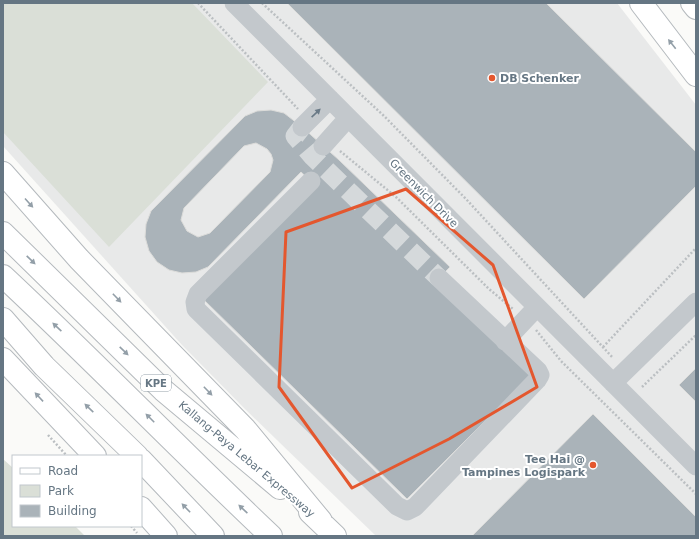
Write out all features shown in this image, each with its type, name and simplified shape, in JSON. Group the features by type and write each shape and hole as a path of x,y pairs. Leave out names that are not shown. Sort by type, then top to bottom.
{"main road":[{"path":"641,3 696,75"},
{"path":"692,3 696,8"},
{"path":"3,174 79,259 245,429 328,529"},
{"name":"Kallang-Paya Lebar Expressway","path":"3,233 164,390 328,529"},
{"name":"KPE","path":"3,276 89,357 203,472 271,536"},
{"path":"3,319 44,366 136,455"},
{"path":"3,359 94,455"},
{"path":"142,461 213,536"},
{"path":"142,509 166,536"}],"lane":[{"name":"Greenwich Drive","path":"234,3 330,99 531,313 619,377 696,466"},
{"path":"302,127 330,99"},
{"path":"324,146 348,118"},
{"path":"311,181 198,294 195,302 196,309 398,506 406,511 415,507 537,380 540,375 538,371 439,278"},
{"path":"619,377 696,302"},
{"path":"505,341 531,313"}],"path":[{"path":"262,3 384,115 466,199 602,347 619,377 642,387 647,393"},
{"path":"417,217 489,289 531,313 561,361 696,494"},
{"path":"602,347 696,248"},
{"path":"642,387 696,335"},
{"path":"132,527 140,536"}],"highlighted area":[{"path":"406,189 493,265 537,387 449,439 352,488 279,387 286,232"}],"shaded area":[{"path":"3,3 617,3 696,105 696,536 376,536 244,408 182,345 3,146"}],"green space":[{"path":"3,3 192,3 268,82 109,247 3,132"},
{"path":"3,459 12,467 12,527 76,527 85,536 3,536"}],"building":[{"name":"DB Schenker","path":"287,3 546,3 696,152 696,186 584,299"},
{"path":"271,110 284,113 339,160 450,267 436,281 532,374 407,499 203,299 315,185 301,172 208,267 196,272 182,273 169,270 157,262 149,251 145,237 146,224 151,211 245,116 257,111","holes":["256,143 267,149 273,160 270,172 210,233 198,237 187,231 181,220 184,208 244,146"]},
{"path":"696,368 696,402 679,385"},
{"name":"Tee Hai @ Tampines Logispark","path":"593,414 696,517 696,536 472,536"}],"tunnel":[{"path":"302,127 295,136 313,157 439,278"}],"place":[{"name":"DB Schenker","path":"492,78"},
{"name":"Tee Hai @ Tampines Logispark","path":"593,465"}]}
